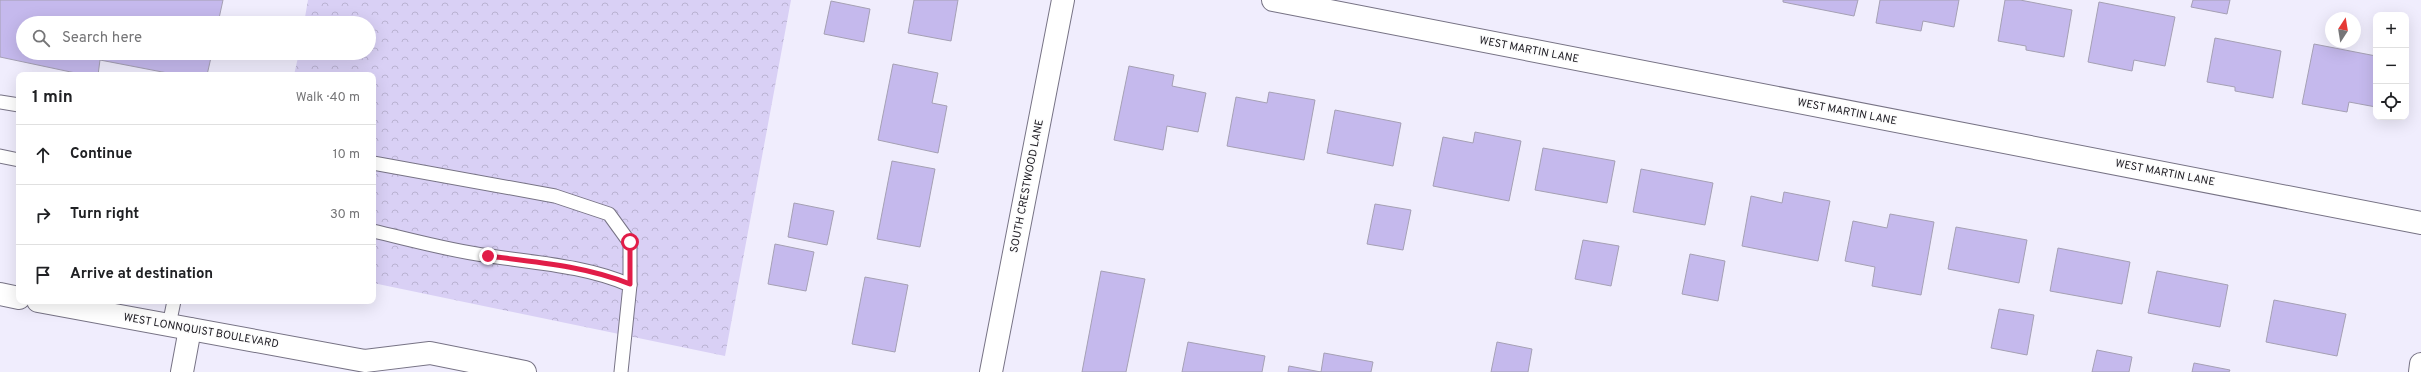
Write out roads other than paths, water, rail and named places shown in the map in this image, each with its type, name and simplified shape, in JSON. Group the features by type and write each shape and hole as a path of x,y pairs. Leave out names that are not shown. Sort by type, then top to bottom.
{"street":[{"name":"SOUTH CRESTWOOD LANE","path":"991,372 1063,0"},
{"name":"WEST MARTIN LANE","path":"1273,0 2421,223"},
{"path":"0,294 16,297"},
{"name":"WEST LONNQUIST BOULEVARD","path":"71,304 93,306 169,325 372,366 430,353 525,372"},
{"path":"182,372 190,329"},
{"path":"2420,372 2421,364"}],"lane":[{"path":"0,102 16,105"},
{"path":"0,156 16,159"},
{"path":"376,164 555,196 608,214 630,242 630,284 621,372"},
{"path":"376,232 488,256 538,262 607,275 630,284"},
{"path":"169,325 173,304"}]}
